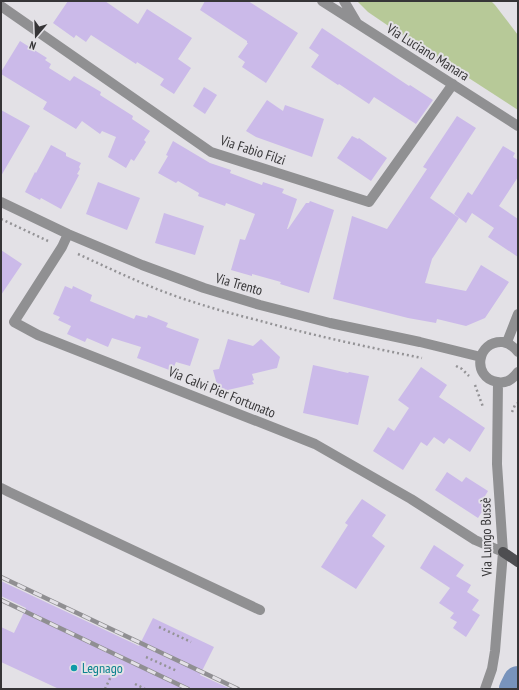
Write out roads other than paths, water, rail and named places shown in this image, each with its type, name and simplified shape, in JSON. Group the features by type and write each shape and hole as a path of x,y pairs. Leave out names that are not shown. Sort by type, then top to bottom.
{"main road":[{"path":"503,552 518,562"}],"street":[{"name":"Via Luciano Manara","path":"322,1 518,126"},
{"path":"344,1 358,24"},
{"name":"Via Fabio Filzi","path":"1,6 211,152 369,202 453,84"},
{"name":"Via Trento","path":"1,202 68,234 142,265 204,288 260,305 330,323 420,342 481,357"},
{"name":"Via Calvi Pier Fortunato","path":"68,234 62,247 14,322 38,335 315,444 411,499 476,540 503,552"},
{"path":"506,342 518,314"},
{"path":"518,352 506,342 492,343 486,347 482,353 480,367 483,374 488,379 498,382 509,381 515,377 518,372"},
{"name":"Via Lungo Bussè","path":"485,689 496,651 503,552 497,464 498,382"},
{"path":"1,488 260,610"}],"waterway":[{"path":"514,689 518,681"}],"railway":[{"path":"1,577 238,689"},
{"path":"1,600 188,689"}],"place":[{"name":"Legnago","path":"74,668"}]}
